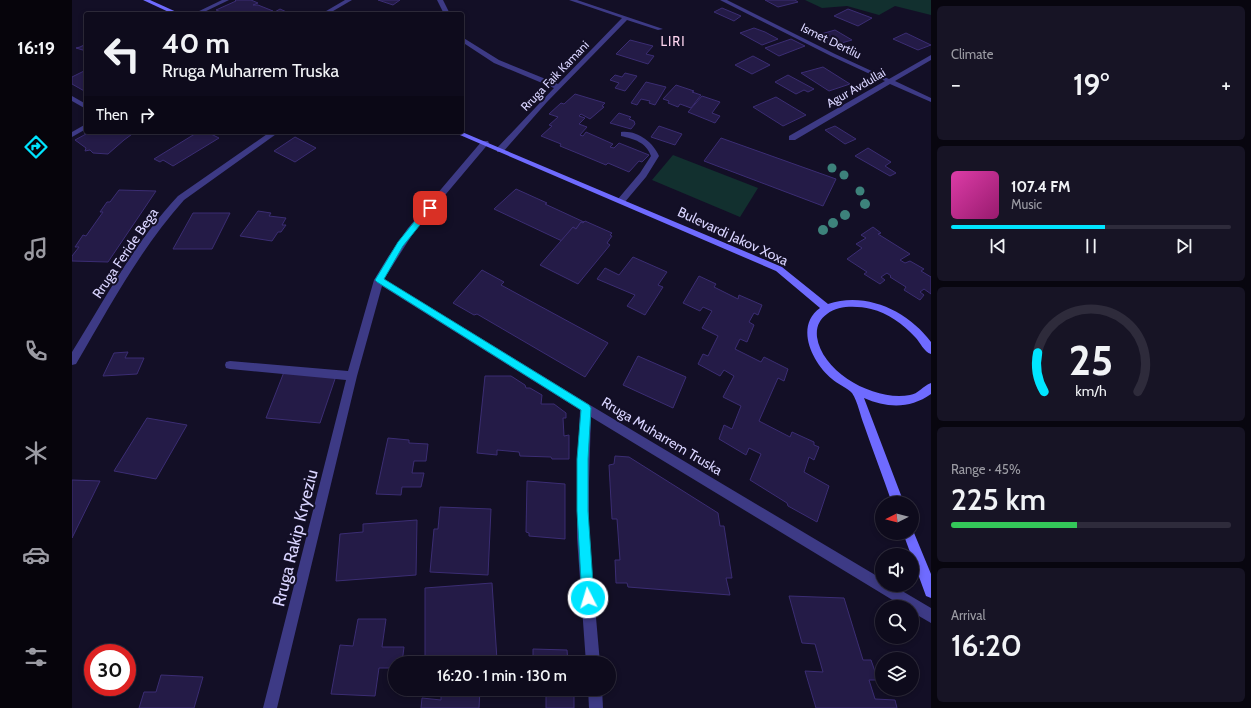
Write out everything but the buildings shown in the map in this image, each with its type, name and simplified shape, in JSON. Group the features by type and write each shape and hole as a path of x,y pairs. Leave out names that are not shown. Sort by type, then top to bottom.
{"main road":[{"path":"146,0 173,12"},
{"name":"Bulevardi Jakov Xoxa","path":"462,134 779,269 826,308"},
{"path":"931,350 924,339 899,318 868,305 840,303 826,308 819,313 813,322 811,333 813,345 819,358 843,382 856,390 877,398 894,401 910,400 923,395 931,388"},
{"path":"912,328 931,336"},
{"path":"856,390 895,496"},
{"path":"912,540 931,591"}],"street":[{"path":"200,12 226,0"},
{"path":"328,12 349,0"},
{"path":"440,0 447,12"},
{"path":"572,0 660,29"},
{"name":"Ismet Dertliu","path":"723,0 931,100"},
{"name":"Rruga Faik Kamani","path":"500,150 626,18"},
{"path":"464,40 492,60 559,87"},
{"name":"Agur Avdullai","path":"792,138 931,57"},
{"path":"72,98 84,106"},
{"path":"72,126 84,126"},
{"path":"72,135 84,127"},
{"name":"Rruga Feride Bega","path":"72,361 150,235 170,210 181,198 272,134"},
{"path":"621,201 643,175 655,156 652,149 643,140 624,134"},
{"name":"Rruga Rakip Kryeziu","path":"270,708 352,376 380,280 391,258 411,230 485,144"},
{"name":"Rruga Muharrem Truska","path":"380,280 586,408 931,616"},
{"path":"230,365 352,376"},
{"path":"586,408 582,511 584,557 592,656"},
{"path":"595,696 596,708"}],"green space":[{"path":"805,0 931,0 931,15 895,6 879,15 847,6 822,8"},
{"path":"673,155 758,188 740,217 652,180"}],"district":[{"name":"LIRI","path":"673,41"}],"route":[{"path":"430,208 400,244 380,280 586,408 582,511 588,598"}]}
